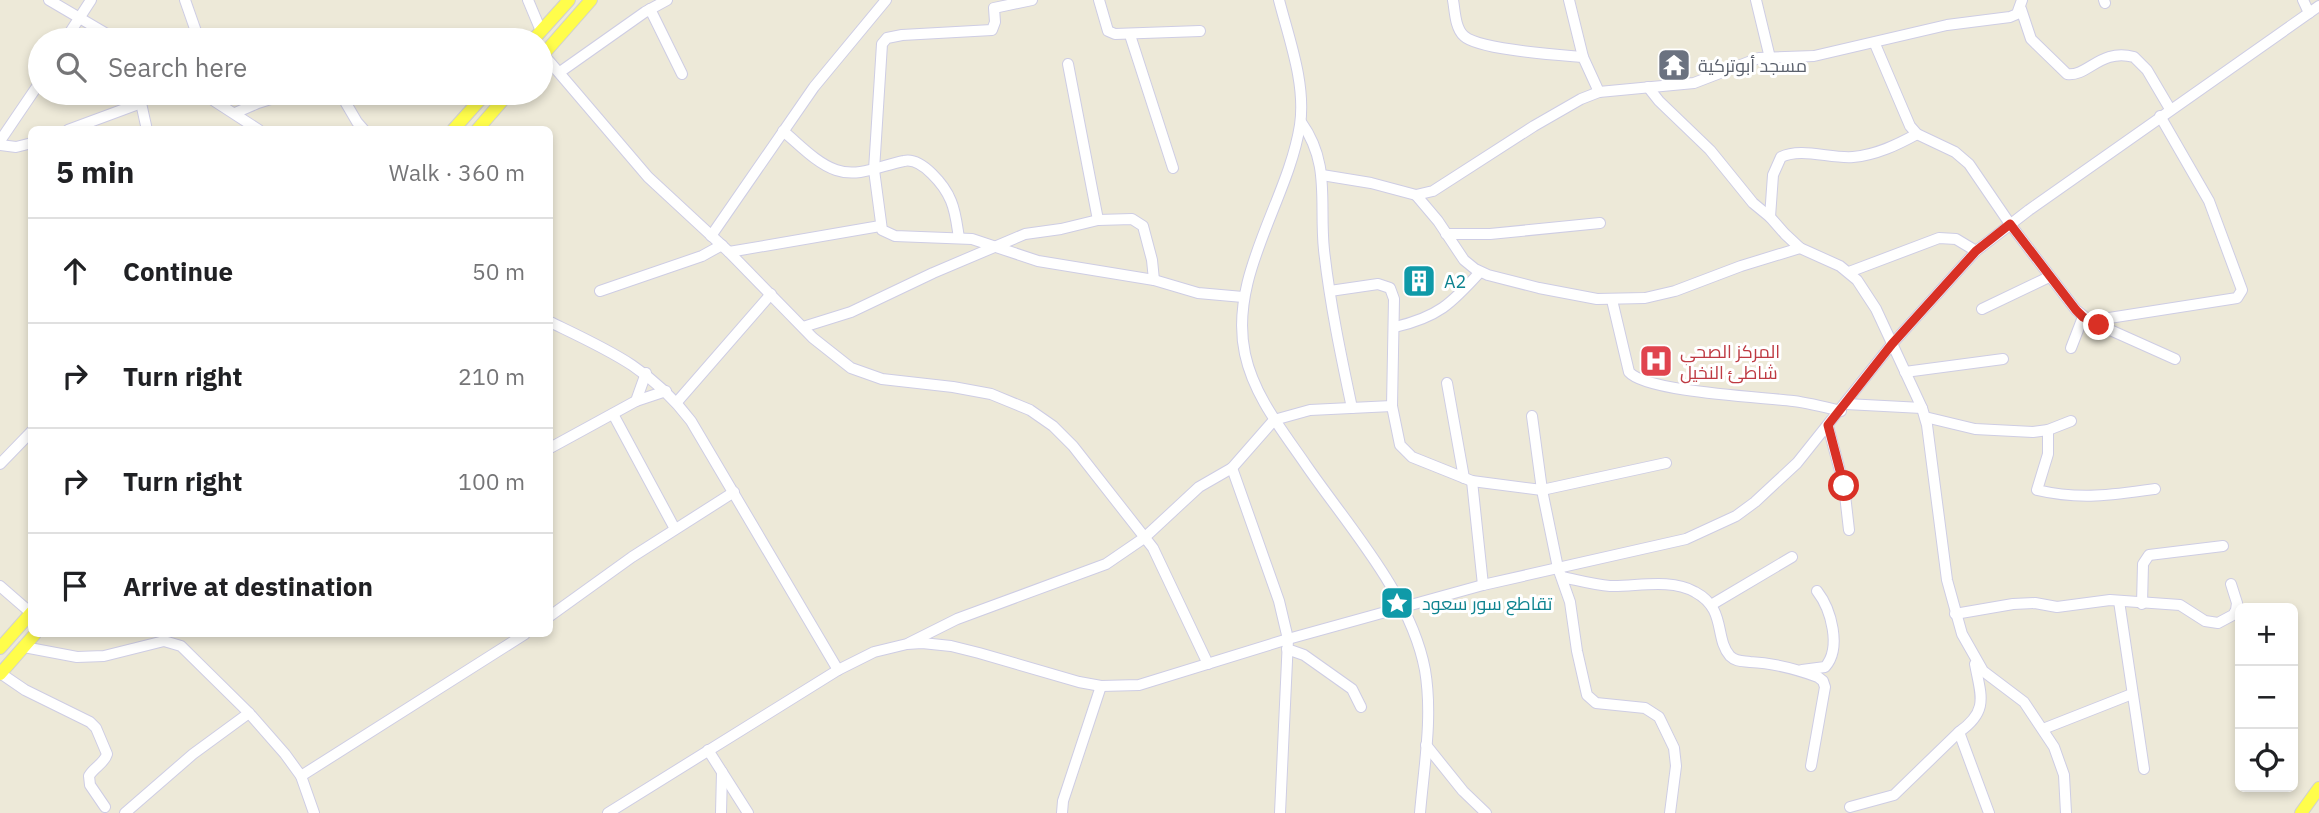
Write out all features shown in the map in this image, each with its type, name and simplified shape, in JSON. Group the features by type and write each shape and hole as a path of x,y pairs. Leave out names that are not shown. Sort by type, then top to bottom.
{"main road":[{"path":"544,28 569,0"},
{"path":"553,43 591,0"},
{"path":"457,126 475,105"},
{"path":"480,126 499,105"},
{"path":"0,648 28,616"},
{"path":"0,673 32,637"},
{"path":"2301,813 2319,788"}],"street":[{"path":"49,0 96,28"},
{"path":"73,28 91,0"},
{"path":"185,0 195,28"},
{"path":"528,0 535,28"},
{"path":"560,72 667,0"},
{"path":"710,236 814,87 886,0"},
{"path":"1032,0 994,8 995,27 986,32 902,35 887,38 882,44 874,170 880,226 886,233 895,236 972,239 1038,261 1154,280 1198,293 1244,298"},
{"path":"1098,0 1108,31 1130,35 1200,31"},
{"path":"1279,0 1299,86 1301,122 1286,178 1244,298 1241,327 1250,374 1274,420 1380,570 1402,607 1416,640 1425,670 1427,702 1420,813"},
{"path":"1453,0 1460,29 1465,37 1475,42 1522,51 1583,57"},
{"path":"1569,0 1583,57 1599,92"},
{"path":"1756,0 1770,58"},
{"path":"2303,0 2309,13"},
{"path":"1322,175 1371,183 1416,195 1433,191 1534,126 1581,99 1599,92 1693,83 1745,62 1814,56 1875,44 1947,25 2010,17 2017,14 2022,5"},
{"path":"2022,5 2031,39 2067,74 2075,74 2110,56 2134,57 2147,70 2170,109"},
{"path":"906,644 951,646 1079,682 1139,685 1483,585 1560,573 1686,538 1736,516 1797,463 1892,344 1976,251 2160,116 2319,6"},
{"path":"650,9 682,74"},
{"path":"1130,35 1173,168"},
{"path":"1875,44 1910,126 1917,134 1962,157 2049,277 2086,319 2175,359"},
{"path":"1068,64 1098,220"},
{"path":"553,65 648,177 803,327 851,368 867,375 901,383 953,387 991,394 1041,417 1054,426 1073,446 1158,557 1209,664"},
{"path":"1648,87 1710,150 1753,203 1800,248 1849,272 1876,309 1923,412 1934,468 1947,580 1962,634 1983,671 2024,702 2054,747 2064,775 2067,813"},
{"path":"28,100 0,143 16,147 28,144"},
{"path":"79,126 136,105"},
{"path":"141,105 146,126"},
{"path":"225,105 254,126"},
{"path":"236,113 254,105"},
{"path":"347,105 360,126"},
{"path":"2086,319 2237,298 2242,290 2209,201 2160,116"},
{"path":"1301,122 1318,155 1322,175 1324,248 1352,408"},
{"path":"783,131 825,164 837,170 874,170 908,160 922,167 934,177 951,200 959,238"},
{"path":"1770,217 1773,175 1781,157 1795,154 1853,157 1880,151 1917,134"},
{"path":"1416,195 1464,260 1480,271 1539,289 1612,300 1645,298 1675,291 1741,266 1800,248"},
{"path":"803,327 851,312 1025,234 1098,220 1132,219 1143,226 1154,280"},
{"path":"1446,234 1490,234 1600,223"},
{"path":"600,291 725,249 880,226"},
{"path":"1849,272 1939,238 1956,239 1976,251"},
{"path":"1395,327 1434,315 1461,293 1480,271"},
{"path":"1982,309 2049,277"},
{"path":"1330,291 1384,285 1390,288 1394,299 1395,327 1392,406 1400,445 1405,452 1426,464 1468,480 1542,490 1666,463"},
{"path":"677,402 771,294"},
{"path":"1612,300 1629,372 1640,381 1684,389 1844,407 1923,412 1975,429 2033,432 2048,430 2071,421"},
{"path":"2071,348 2086,319"},
{"path":"553,324 646,373 677,402 691,421 838,670"},
{"path":"1905,372 2003,359"},
{"path":"636,401 646,373"},
{"path":"1447,383 1468,480 1483,585"},
{"path":"553,444 636,401 666,391"},
{"path":"608,813 838,670 874,652 906,644 949,622 1105,564 1144,538 1199,487 1232,468 1274,420 1310,410 1392,406"},
{"path":"613,414 675,529"},
{"path":"1532,416 1542,490 1560,573 1570,602 1583,680 1590,700 1595,703 1645,708 1660,717 1675,748 1676,766 1670,813"},
{"path":"1828,425 1844,486 1849,530"},
{"path":"2048,430 2048,454 2037,490 2068,496 2104,497 2155,489"},
{"path":"0,464 28,434"},
{"path":"1232,468 1276,591 1287,644 1280,813"},
{"path":"553,614 733,492"},
{"path":"2142,604 2143,564 2149,555 2223,546"},
{"path":"1711,605 1792,557"},
{"path":"1560,573 1608,586 1639,584 1695,591 1711,605 1733,659 1778,664 1801,670 1824,681 1811,766"},
{"path":"1955,614 2013,604 2035,603 2057,607 2097,601 2119,601 2180,605 2205,621 2218,623 2233,615 2236,610 2237,603 2231,584"},
{"path":"0,586 28,610"},
{"path":"1801,670 1825,667 1832,656 1831,613 1816,591"},
{"path":"2119,601 2144,769"},
{"path":"24,647 77,657 104,656 163,637 181,646 249,713 301,776 314,813"},
{"path":"301,776 520,637"},
{"path":"1287,644 1352,689 1361,707"},
{"path":"1850,807 1894,795 1977,716 1982,701 1974,658"},
{"path":"0,673 25,690 83,717 96,729 107,754 105,761 93,769 89,776 90,785 105,807"},
{"path":"1062,813 1063,801 1101,685"},
{"path":"2043,729 2132,694"},
{"path":"125,813 192,754 249,713"},
{"path":"1959,732 1989,813"},
{"path":"1426,745 1463,791 1486,813"},
{"path":"708,750 748,813"},
{"path":"721,813 722,772"}],"place":[{"name":"مسجد أبوتركية","path":"1674,65"},
{"name":"A2","path":"1419,281"},
{"name":"المركز الصحي شاطئ النخيل","path":"1656,361"},
{"name":"تقاطع سور سعود","path":"1397,603"}],"route":[{"path":"1844,486 1828,425 1892,344 1976,251 2010,224 2076,310 2099,325"}]}
